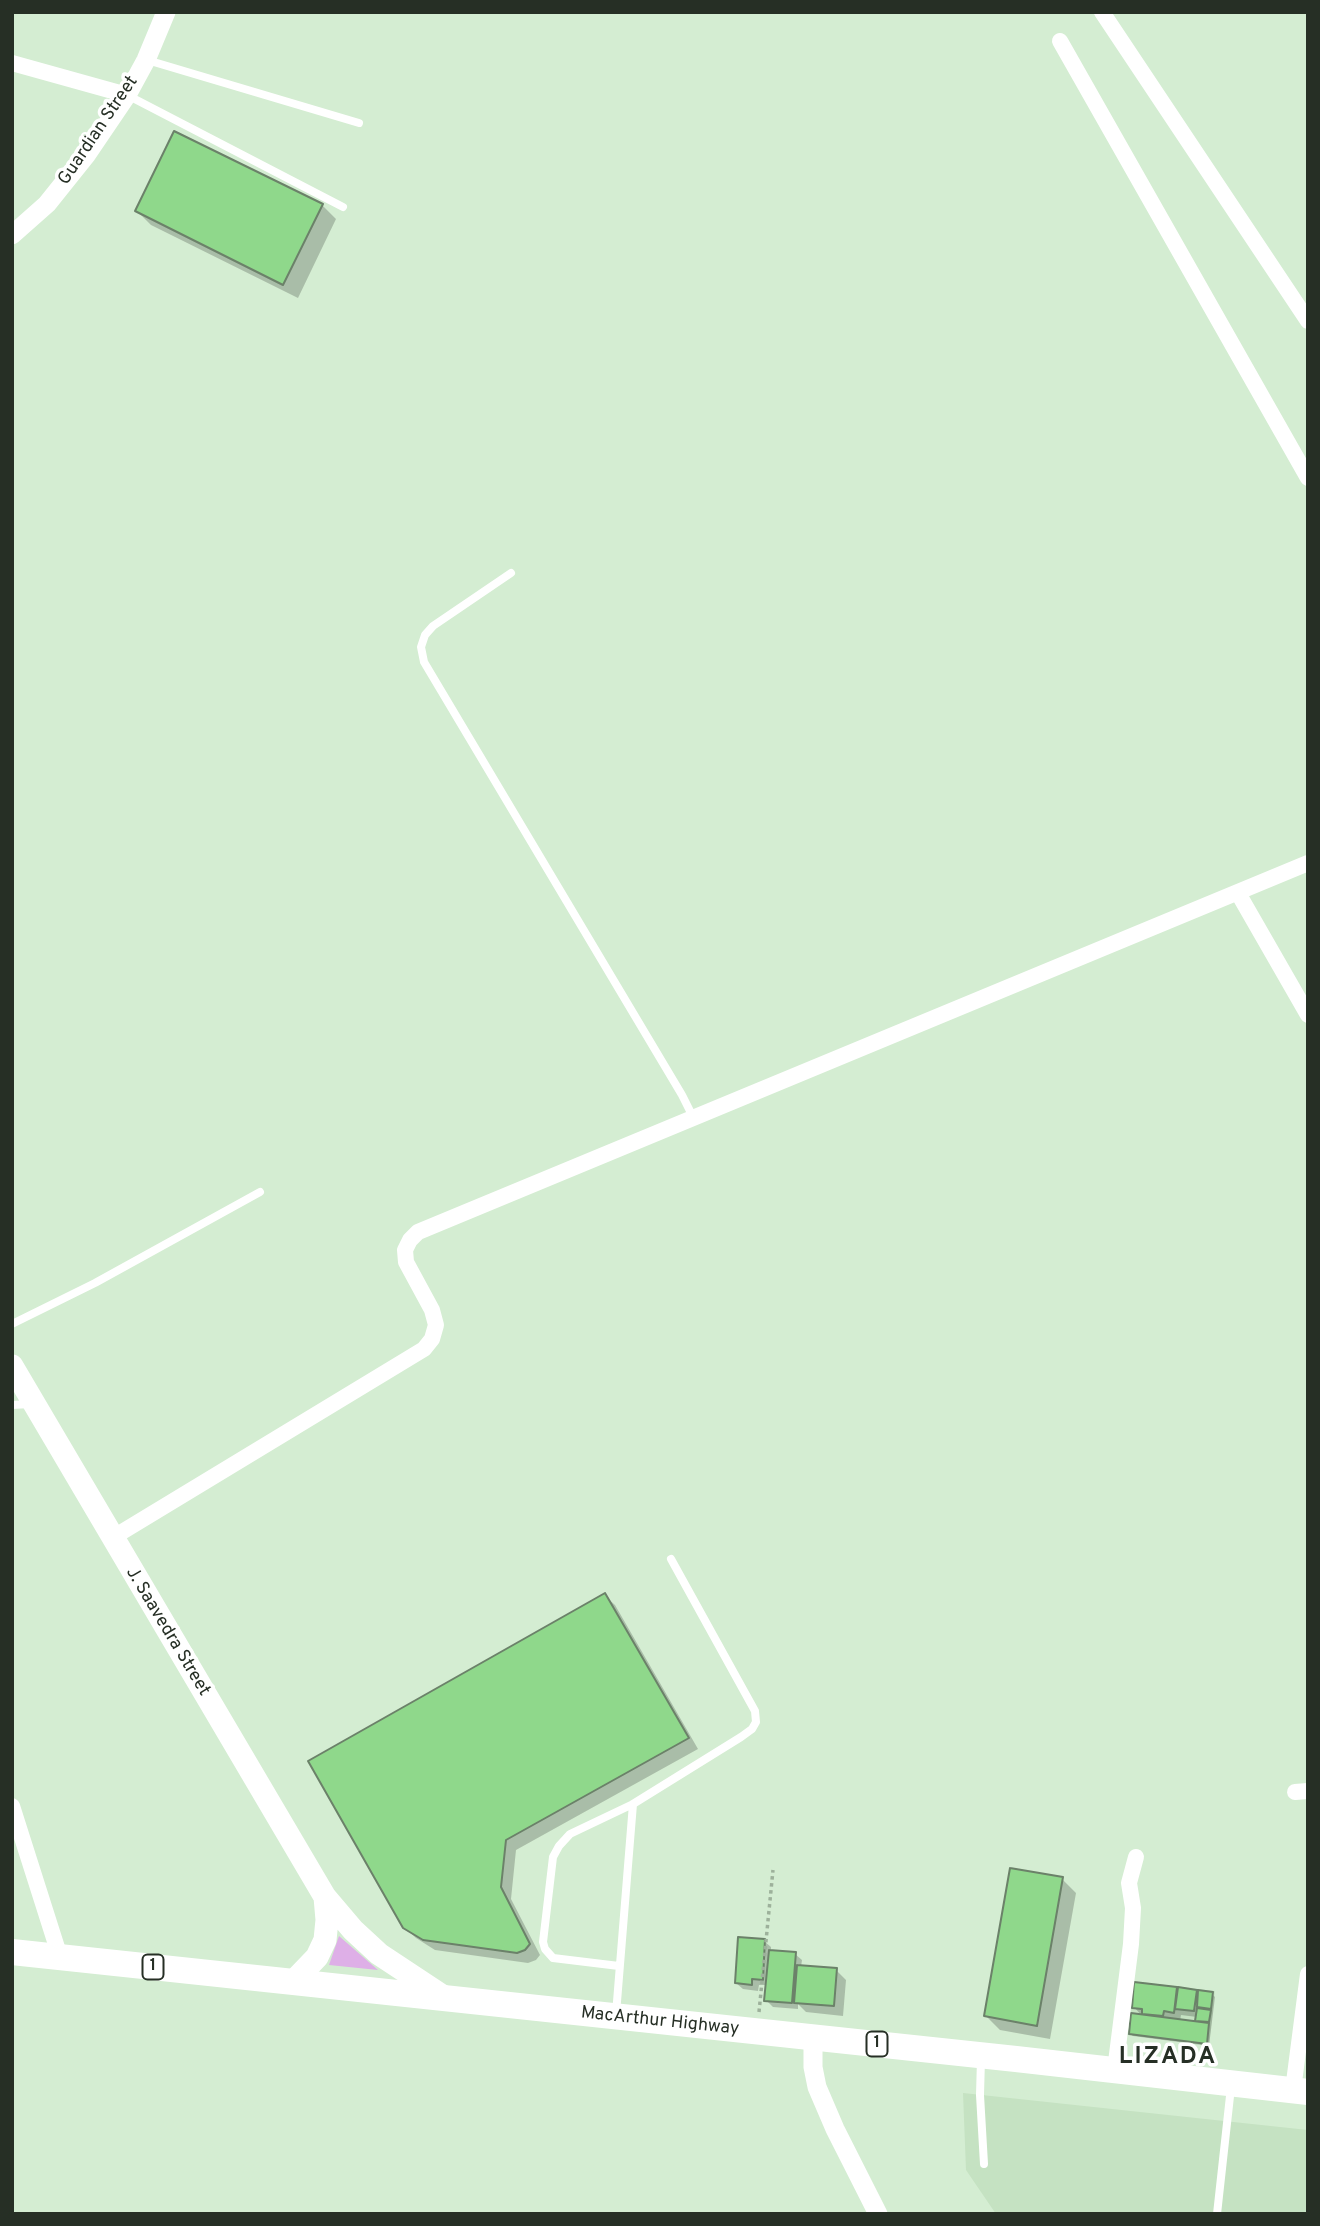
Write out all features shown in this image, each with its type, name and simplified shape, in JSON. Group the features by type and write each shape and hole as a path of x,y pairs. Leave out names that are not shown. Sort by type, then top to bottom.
{"highway":[{"name":"MacArthur Highway","path":"12,1952 1300,2091"}],"main road":[{"name":"J. Saavedra Street","path":"12,1366 23,1404 112,1538 325,1896 347,1924 379,1954 446,1998"},
{"name":"J. Saavedra Street","path":"293,1982 317,1957 325,1940 325,1896"}],"street":[{"name":"Guardian Street","path":"12,236 47,204 87,154 127,95 146,60 166,12"},
{"path":"1102,12 1308,321"},
{"path":"1060,41 1308,478"},
{"path":"12,63 127,95"},
{"path":"112,1538 424,1349 432,1339 436,1325 432,1310 406,1262 405,1250 418,1232 1308,863"},
{"path":"1238,893 1308,1015"},
{"path":"12,1807 60,1957"},
{"path":"1115,2070 1131,1944 1133,1909 1129,1883 1136,1857"},
{"path":"1300,2091 1308,1974"},
{"path":"813,2038 813,2067 817,2087 878,2214"}],"lane":[{"path":"146,60 359,122"},
{"path":"127,95 343,207"},
{"path":"511,573 433,626 425,635 421,647 424,662 694,1119"},
{"path":"12,1324 95,1283 260,1192"},
{"path":"620,1966 548,1955 543,1942 553,1857 559,1846 570,1834 633,1804 741,1737 752,1729 756,1722 755,1711 671,1559"},
{"path":"615,2017 633,1804"},
{"path":"982,2056 980,2095 984,2164"},
{"path":"1217,2214 1231,2084"}],"path":[{"path":"757,2032 773,1870"}],"shaded area":[{"path":"339,1936 378,1970 329,1965"},
{"path":"1133,1981 1215,1991 1209,2045 1127,2035"},
{"path":"963,2093 1308,2130 1308,2214 996,2214 966,2170"}],"building":[{"path":"174,131 323,204 283,285 135,211"},
{"path":"605,1593 689,1738 506,1840 501,1887 530,1944 525,1950 517,1953 423,1940 403,1928 308,1761"},
{"path":"1010,1868 1063,1877 1037,2026 984,2016"},
{"path":"738,1937 765,1939 763,1980 752,1979 752,1985 735,1983"},
{"path":"769,1950 796,1952 792,2003 764,2001"},
{"path":"797,1965 837,1968 834,2006 794,2003"},
{"path":"1134,1982 1177,1987 1174,2013 1164,2011 1163,2016 1142,2014 1142,2009 1132,2008"},
{"path":"1178,1987 1197,1990 1194,2011 1175,2009"},
{"path":"1198,1990 1213,1992 1211,2009 1197,2007"},
{"path":"1197,2008 1211,2010 1209,2022 1195,2021"},
{"path":"1131,2013 1209,2023 1207,2044 1129,2034"}],"district":[{"name":"LIZADA","path":"1168,2058"}]}
